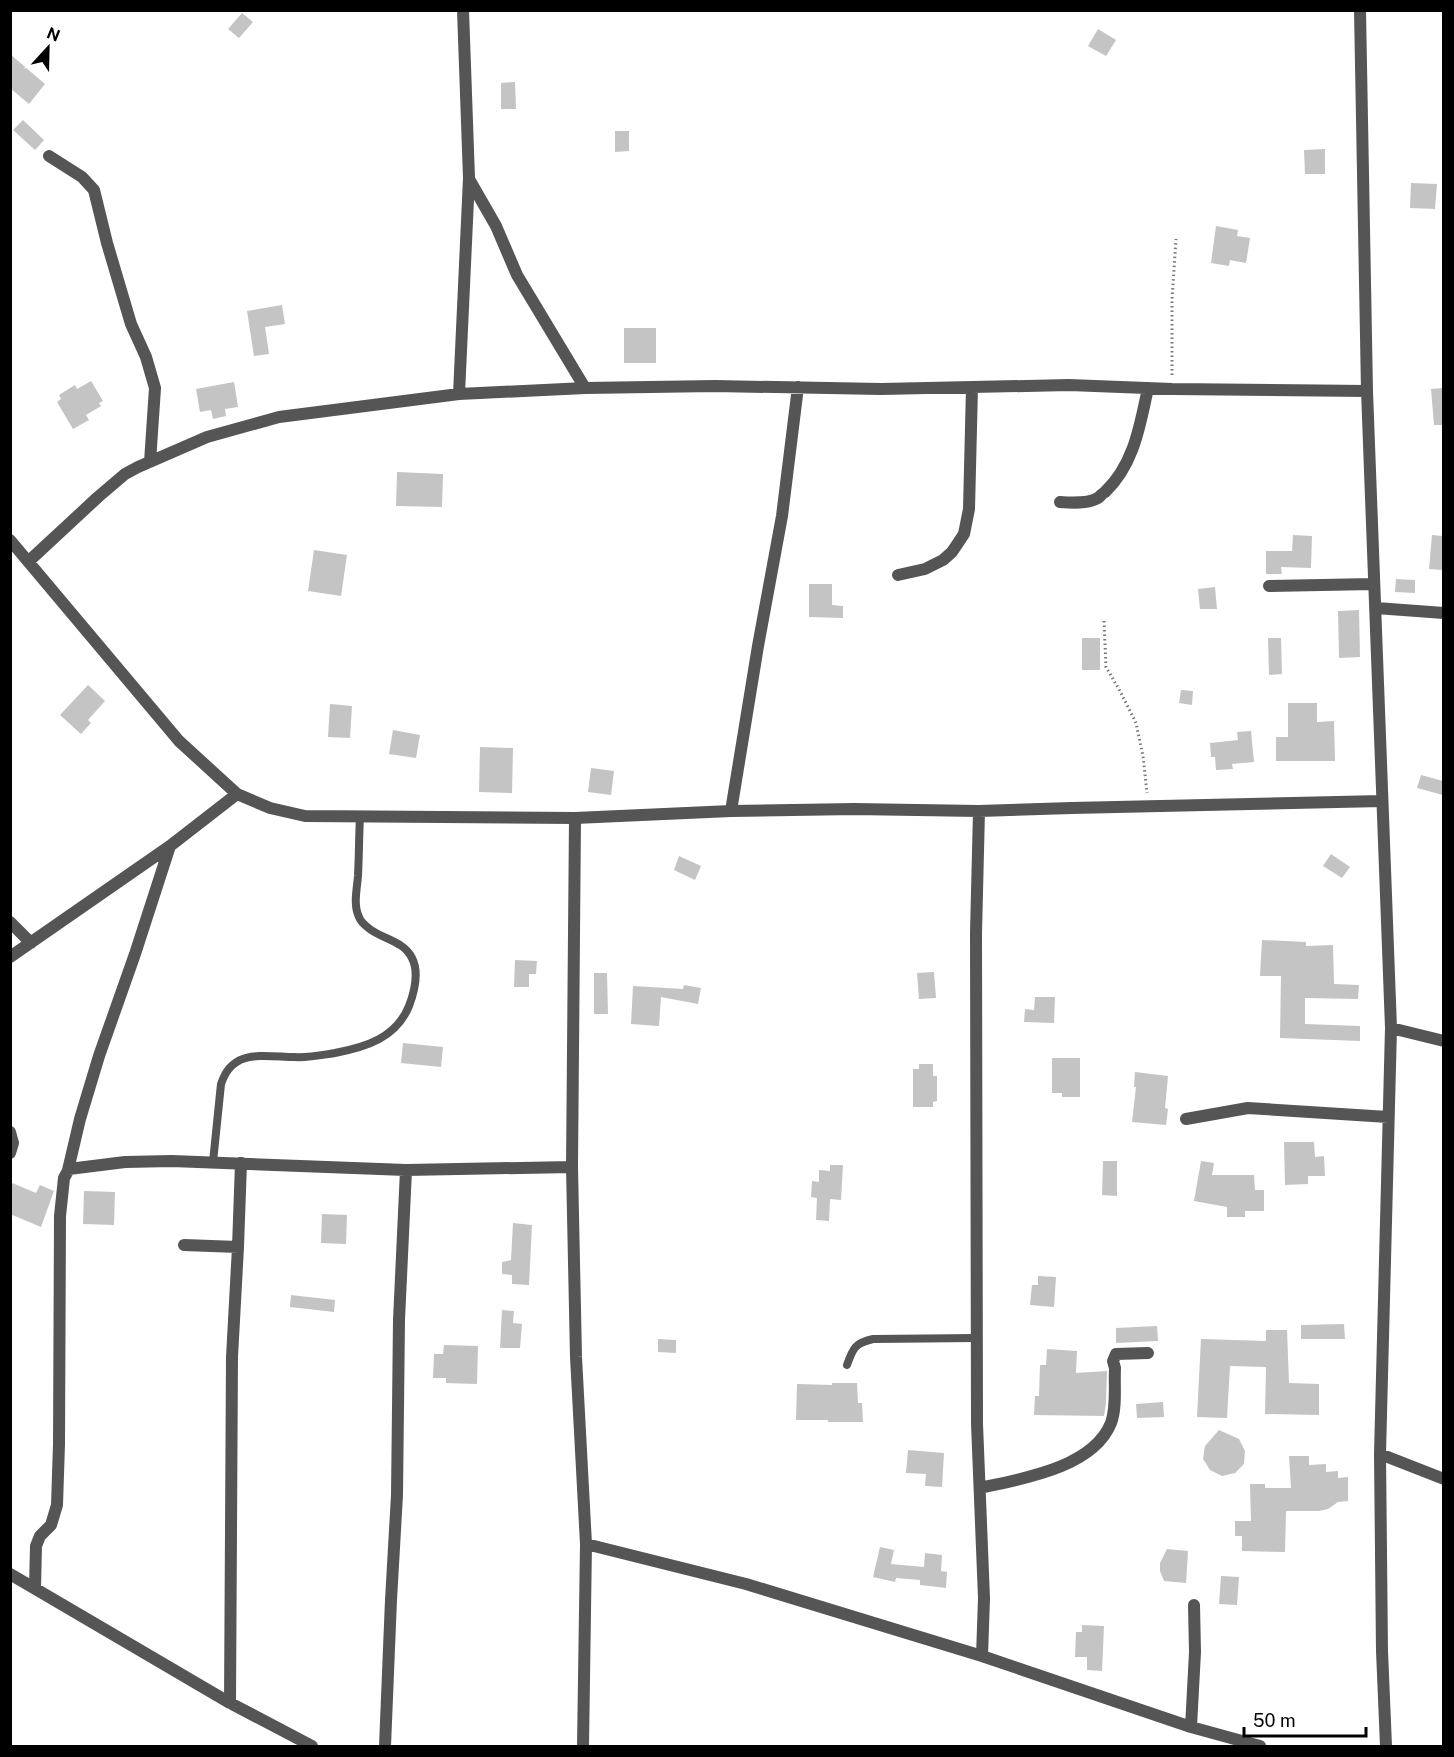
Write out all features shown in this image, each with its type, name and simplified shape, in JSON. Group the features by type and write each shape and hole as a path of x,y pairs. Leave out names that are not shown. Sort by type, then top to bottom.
{"street":[{"path":"459,394 469,178 463,10"},
{"path":"1360,10 1367,391 1391,1028 1380,1454 1382,1651 1386,1746"},
{"path":"49,156 82,177 94,190 131,324 146,357 155,388 150,462"},
{"path":"469,178 496,226 517,276 585,388"},
{"path":"29,561 125,474 207,437 279,417 459,394 585,388 715,386 881,388 1069,385 1172,389 1367,391"},
{"path":"731,811 782,516 798,387"},
{"path":"898,575 925,569 943,560 952,552 964,534 969,509 972,387"},
{"path":"1060,502 1079,503 1098,498 1114,483 1125,467 1136,439 1148,388"},
{"path":"10,540 179,741 237,794 270,808 305,816 575,818 731,811 979,811 1382,801"},
{"path":"1269,586 1373,584"},
{"path":"1376,608 1443,613"},
{"path":"10,957 170,846 237,794"},
{"path":"979,811 976,933 977,1424 984,1598 982,1656"},
{"path":"575,818 572,1167 576,1357 586,1544 583,1746"},
{"path":"35,1588 36,1546 40,1536 51,1525 57,1505 62,1188 99,1056 170,846"},
{"path":"10,922 31,943"},
{"path":"1391,1028 1443,1041"},
{"path":"1185,1119 1248,1108 1388,1117"},
{"path":"10,1132 13,1143 10,1153"},
{"path":"68,1170 77,1166 172,1161 406,1170 572,1167"},
{"path":"230,1703 232,1357 241,1163"},
{"path":"385,1746 397,1495 399,1320 406,1170"},
{"path":"184,1245 238,1247"},
{"path":"980,1488 1031,1478 1090,1450 1112,1422 1115,1368 1113,1361 1116,1354 1148,1353"},
{"path":"1380,1454 1443,1479"},
{"path":"586,1544 746,1584 982,1656 1191,1727 1260,1746"},
{"path":"10,1574 230,1703 312,1746"},
{"path":"1191,1727 1195,1652 1194,1605"}],"lane":[{"path":"213,1162 221,1084 225,1072 231,1065 242,1059 310,1057 357,1048 387,1035 397,1025 409,1006 414,988 415,961 401,945 374,932 361,922 357,915 360,816"},
{"path":"847,1365 855,1346 863,1341 977,1338"}],"path":[{"path":"1172,389 1172,300 1176,239"},
{"path":"1104,621 1106,667 1136,723 1143,756 1148,806"}],"building":[{"path":"242,13 253,22 239,38 228,29"},
{"path":"1098,29 1116,40 1106,56 1088,46"},
{"path":"10,54 45,84 29,104 10,88"},
{"path":"515,82 516,109 501,109 501,83"},
{"path":"23,120 44,140 35,150 13,130"},
{"path":"615,131 629,131 629,151 615,152"},
{"path":"1325,149 1325,174 1305,174 1304,150"},
{"path":"1411,183 1437,184 1435,209 1410,208"},
{"path":"1216,226 1238,230 1237,236 1250,238 1246,263 1230,260 1229,266 1211,263"},
{"path":"282,305 285,324 265,327 269,354 254,356 247,311"},
{"path":"624,328 656,328 656,363 624,363"},
{"path":"91,381 103,401 99,403 101,406 86,415 89,420 73,429 57,402 61,399 59,395 75,385 77,389"},
{"path":"234,382 238,407 225,409 226,416 213,419 211,410 200,412 196,389"},
{"path":"1443,388 1443,425 1434,425 1431,389"},
{"path":"397,472 443,474 442,507 396,506"},
{"path":"1293,535 1312,536 1311,568 1281,567 1282,574 1266,574 1266,551 1292,551"},
{"path":"1432,535 1443,536 1443,570 1429,569"},
{"path":"314,550 347,555 341,596 308,591"},
{"path":"1396,579 1415,580 1415,593 1395,592"},
{"path":"809,584 832,584 832,605 843,606 843,618 809,617"},
{"path":"1215,587 1217,609 1200,609 1198,589"},
{"path":"1359,610 1360,657 1339,658 1338,611"},
{"path":"1082,638 1100,638 1100,670 1082,670"},
{"path":"1268,638 1281,638 1282,674 1269,675"},
{"path":"88,685 105,701 88,720 91,723 81,734 60,715"},
{"path":"1181,690 1193,691 1192,705 1179,703"},
{"path":"1288,703 1317,703 1317,722 1334,721 1335,761 1276,761 1276,737 1288,737"},
{"path":"330,704 352,706 350,738 328,737"},
{"path":"393,730 420,735 416,758 389,754"},
{"path":"1251,731 1254,762 1232,764 1233,769 1216,770 1215,757 1211,757 1210,743 1238,740 1237,732"},
{"path":"480,747 513,748 512,793 479,792"},
{"path":"591,768 614,771 611,795 588,792"},
{"path":"1421,775 1443,781 1443,795 1417,788"},
{"path":"1331,854 1350,867 1342,878 1323,866"},
{"path":"679,856 701,866 695,880 674,870"},
{"path":"1262,940 1306,942 1306,946 1333,945 1334,984 1359,985 1358,999 1305,998 1305,1024 1360,1026 1360,1041 1280,1038 1281,976 1260,976"},
{"path":"515,960 537,961 536,974 529,974 529,987 514,987"},
{"path":"934,972 936,998 919,999 917,973"},
{"path":"594,973 607,973 608,1014 594,1014"},
{"path":"684,985 701,988 698,1004 661,997 659,1026 631,1024 633,986 683,989"},
{"path":"1035,997 1055,997 1054,1023 1024,1022 1025,1009 1034,1010"},
{"path":"403,1043 443,1047 441,1067 401,1063"},
{"path":"1052,1058 1080,1058 1080,1097 1062,1097 1062,1093 1052,1093"},
{"path":"919,1064 933,1064 933,1076 937,1076 937,1101 933,1102 933,1107 913,1107 913,1069 919,1069"},
{"path":"1135,1072 1168,1076 1166,1125 1132,1122 1136,1087 1134,1087"},
{"path":"1284,1142 1314,1142 1315,1157 1324,1156 1325,1176 1308,1176 1308,1184 1285,1185"},
{"path":"1103,1161 1117,1161 1117,1196 1102,1195"},
{"path":"1201,1161 1214,1163 1212,1175 1254,1175 1255,1190 1264,1190 1264,1211 1245,1211 1245,1217 1227,1217 1227,1207 1194,1201"},
{"path":"830,1165 843,1165 841,1200 830,1199 829,1221 816,1220 817,1198 811,1197 812,1181 819,1182 819,1170 830,1171"},
{"path":"10,1182 36,1193 40,1185 54,1191 41,1227 10,1214"},
{"path":"84,1191 115,1192 114,1225 83,1224"},
{"path":"322,1214 347,1215 346,1244 321,1243"},
{"path":"513,1223 532,1225 529,1285 512,1284 512,1275 502,1274 502,1262 511,1260"},
{"path":"1038,1276 1056,1277 1054,1307 1030,1305 1032,1285 1038,1285"},
{"path":"291,1295 335,1300 334,1312 290,1307"},
{"path":"502,1310 514,1311 513,1323 522,1324 520,1348 500,1348"},
{"path":"1344,1324 1345,1339 1301,1339 1301,1325"},
{"path":"1157,1326 1158,1341 1116,1343 1116,1328"},
{"path":"1266,1330 1287,1330 1289,1383 1319,1384 1319,1415 1265,1414 1266,1367 1230,1366 1227,1418 1197,1417 1201,1339 1266,1341"},
{"path":"658,1339 676,1340 676,1353 658,1352"},
{"path":"444,1345 478,1346 477,1384 446,1383 446,1378 433,1378 434,1354 443,1354"},
{"path":"1047,1349 1077,1351 1076,1373 1107,1371 1104,1416 1034,1415 1035,1396 1039,1396 1040,1365 1046,1365"},
{"path":"832,1383 857,1383 858,1403 862,1403 863,1422 796,1420 797,1384 832,1385"},
{"path":"1163,1402 1164,1417 1137,1418 1136,1404"},
{"path":"1219,1430 1239,1439 1245,1451 1244,1464 1235,1473 1222,1476 1210,1470 1203,1459 1205,1446"},
{"path":"908,1450 944,1453 942,1487 925,1486 926,1474 906,1473"},
{"path":"1289,1456 1309,1456 1309,1465 1326,1464 1326,1472 1338,1471 1338,1478 1348,1477 1348,1501 1338,1502 1328,1509 1319,1511 1286,1511 1285,1552 1242,1551 1242,1536 1235,1536 1235,1521 1251,1521 1250,1484 1265,1484 1265,1488 1291,1488"},
{"path":"880,1547 894,1550 891,1564 924,1567 925,1553 942,1555 941,1571 947,1572 946,1588 920,1585 920,1580 896,1578 895,1582 873,1577"},
{"path":"1167,1549 1188,1551 1186,1583 1164,1581 1160,1563"},
{"path":"1221,1576 1239,1577 1237,1605 1219,1604"},
{"path":"1082,1625 1104,1626 1102,1671 1087,1670 1087,1657 1075,1657 1076,1632 1082,1632"}]}
